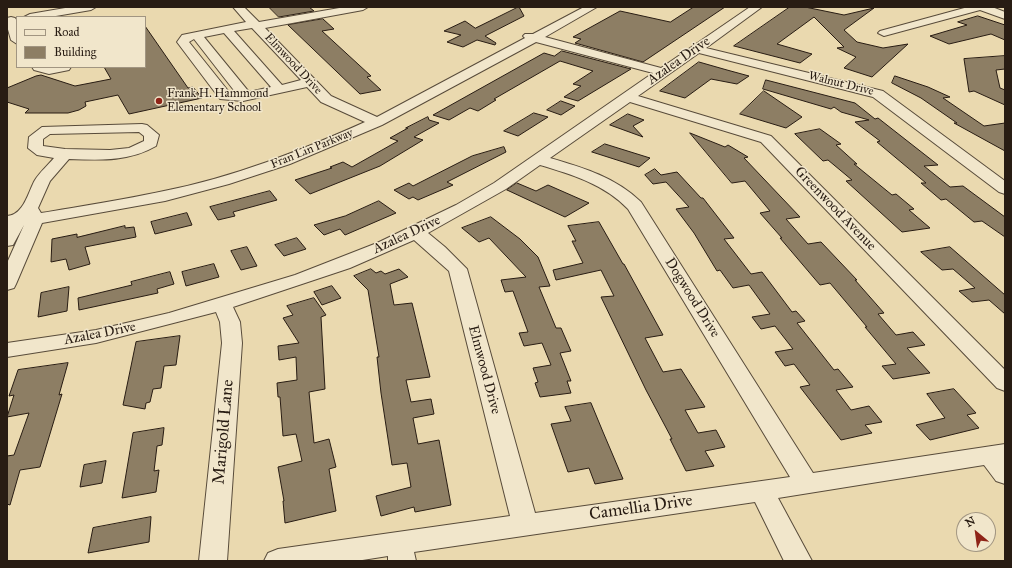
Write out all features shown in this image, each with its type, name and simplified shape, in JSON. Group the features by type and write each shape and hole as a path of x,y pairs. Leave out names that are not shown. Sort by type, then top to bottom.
{"street":[{"path":"34,16 64,9 91,7"},
{"name":"Elmwood Drive","path":"238,7 326,99 372,119"},
{"path":"310,82 231,98 225,96 183,42 186,37 196,34 363,7"},
{"name":"Fran Lin Parkway","path":"33,214 132,203 223,181 311,151 529,36 578,7"},
{"name":"Fran Lin Parkway","path":"529,36 592,7"},
{"name":"Azalea Drive","path":"7,350 108,334 222,305 346,263 416,233 470,204 757,7"},
{"path":"884,33 981,7 1005,16"},
{"path":"12,20 16,36"},
{"path":"226,29 279,89"},
{"path":"529,36 663,72"},
{"name":"Walnut Drive","path":"696,49 878,94 1005,188"},
{"path":"42,68 49,70 60,68"},
{"name":"Greenwood Avenue","path":"628,97 766,139 1005,383"},
{"path":"7,284 33,214 42,180 65,154 117,153 142,149 151,143 152,135 142,128 47,130 36,137 36,148 42,152 65,154"},
{"name":"Dogwood Drive","path":"537,158 594,178 624,194 635,206 807,484"},
{"path":"7,241 10,218 33,214"},
{"name":"Elmwood Drive","path":"416,233 439,251 458,269 525,524"},
{"name":"Marigold Lane","path":"213,561 232,343 230,322 222,305"},
{"name":"Camellia Drive","path":"278,561 401,552 525,524 807,484 1000,461"},
{"path":"762,490 798,561"}],"building":[{"path":"269,7 309,7 314,11 279,17"},
{"path":"519,7 524,16 485,36 496,43 495,45 477,40 463,47 447,42 461,35 444,31 465,21 475,28"},
{"path":"694,7 725,7 643,62 575,43 581,39 573,37 620,11 670,22"},
{"path":"790,7 805,7 844,15 874,8 844,30 857,42 883,48 908,44 872,77 844,68 856,57 837,48 844,47 814,17 777,44 812,54 800,63 734,46"},
{"path":"978,16 1005,25 1005,40 991,34 949,44 930,36 967,25 958,22"},
{"path":"323,19 334,29 322,31 371,76 367,77 381,90 360,94 288,25"},
{"path":"146,27 188,88 193,87 202,98 129,114 118,95 85,102 86,106 68,113 25,113 29,109 7,102 7,88 36,76 41,75 75,86 111,79 105,68 146,68"},
{"path":"562,51 631,69 578,101 564,97 581,86 573,84 593,71 560,61 494,99 496,100 478,111 470,108 449,120 433,115 544,53 554,56"},
{"path":"1005,56 1005,69 996,70 1000,88 1005,90 1005,105 974,91 969,92 964,59"},
{"path":"699,62 749,76 737,84 711,79 685,98 660,91"},
{"path":"895,76 928,87 950,97 943,98 984,126 1005,123 1005,151 954,123 957,123 921,98 892,83"},
{"path":"766,80 855,103 875,119 878,118 938,165 924,166 950,187 963,186 1005,217 1005,237 982,221 974,222 946,199 941,200 921,183 926,183 877,142 880,141 855,122 869,120 841,112 834,107 831,109 763,89"},
{"path":"764,91 802,117 786,128 740,114"},
{"path":"561,101 575,106 561,115 547,110"},
{"path":"534,113 548,117 518,136 504,131"},
{"path":"628,114 644,120 633,126 643,137 610,125"},
{"path":"428,117 429,120 439,123 414,137 423,140 380,166 310,194 295,180 332,168 330,167 343,162 352,167 398,141 390,138"},
{"path":"820,129 841,144 836,145 857,164 854,164 892,195 896,194 914,209 909,210 930,228 902,232 846,181 852,180 828,160 823,161 795,134"},
{"path":"690,133 725,147 728,145 748,157 744,158 800,217 786,219 808,244 821,242 857,280 855,280 884,313 878,314 896,335 913,332 925,345 907,348 930,373 893,379 882,366 896,364 865,327 867,327 830,283 820,285 780,238 782,238 760,213 770,211 745,181 732,183"},
{"path":"605,144 650,158 639,167 592,152"},
{"path":"504,147 506,152 447,182 453,185 418,200 413,197 409,199 394,190 409,183 413,186 472,156"},
{"path":"655,169 661,175 677,172 701,198 703,198 734,238 724,239 751,274 762,272 792,312 796,311 805,321 797,323 834,370 838,369 853,387 836,390 851,410 869,406 882,422 865,425 872,433 841,440 800,387 810,385 794,364 785,366 775,352 793,349 775,326 761,329 752,317 770,314 749,285 733,288 720,270 717,271 694,233 676,209 689,207 666,182 653,184 645,175"},
{"path":"517,183 536,191 548,185 589,203 565,217 507,190"},
{"path":"270,191 277,200 233,212 235,216 218,220 210,207"},
{"path":"379,201 396,213 345,235 340,229 324,235 314,225 345,216"},
{"path":"187,213 192,225 155,234 151,222"},
{"path":"491,217 520,239 538,257 550,286 539,287 556,328 561,328 571,351 560,353 571,381 567,381 571,393 540,397 535,383 538,382 533,368 551,365 542,343 524,346 519,333 528,332 513,291 505,292 501,280 526,277 489,238 479,242 462,228"},
{"path":"599,222 663,335 645,338 663,372 681,369 705,407 685,410 698,433 716,430 725,447 705,451 714,466 686,471 670,439 672,439 646,390 601,297 614,296 601,270 556,280 553,270 583,263 572,241 576,241 568,226"},
{"path":"125,226 125,228 134,227 136,237 85,247 90,264 69,270 66,259 51,262 52,239 77,234 77,237"},
{"path":"297,238 306,249 284,256 275,245"},
{"path":"247,247 257,266 241,270 231,251"},
{"path":"950,247 1005,295 1005,314 989,300 972,302 959,291 975,288 953,269 942,270 921,252"},
{"path":"214,264 219,277 186,286 182,272"},
{"path":"371,269 376,273 381,271 385,274 399,269 408,277 390,284 394,305 412,303 430,377 406,380 411,402 431,399 434,414 413,418 418,444 439,440 451,505 415,512 414,507 381,516 376,496 411,487 407,463 392,465 381,393 377,357 379,357 368,290 354,276"},
{"path":"170,272 174,284 157,289 158,293 79,310 78,298 132,285 131,282"},
{"path":"332,286 341,298 322,305 314,292"},
{"path":"69,287 67,311 38,317 41,293"},
{"path":"314,298 326,315 321,317 325,389 309,392 314,443 329,439 336,467 329,469 336,511 285,523 284,501 278,467 302,461 296,434 283,436 280,397 278,397 277,383 297,380 296,357 279,360 278,346 299,343 283,318 293,315 287,306"},
{"path":"180,336 176,365 164,366 161,388 153,389 150,402 146,403 145,409 123,405 136,342"},
{"path":"68,363 59,395 62,394 40,467 20,470 10,505 7,504 7,456 14,455 29,413 7,417 14,395 9,396 18,370"},
{"path":"954,389 976,413 967,415 979,428 930,440 916,425 945,418 927,394"},
{"path":"591,403 623,479 595,484 589,468 568,472 551,424 571,421 565,407"},
{"path":"164,428 162,445 157,446 154,471 159,470 156,492 122,498 133,433"},
{"path":"106,461 102,483 80,487 84,465"},
{"path":"151,517 149,542 88,553 93,528"}],"place":[{"name":"Frank H. Hammond Elementary School","path":"159,101"}]}
